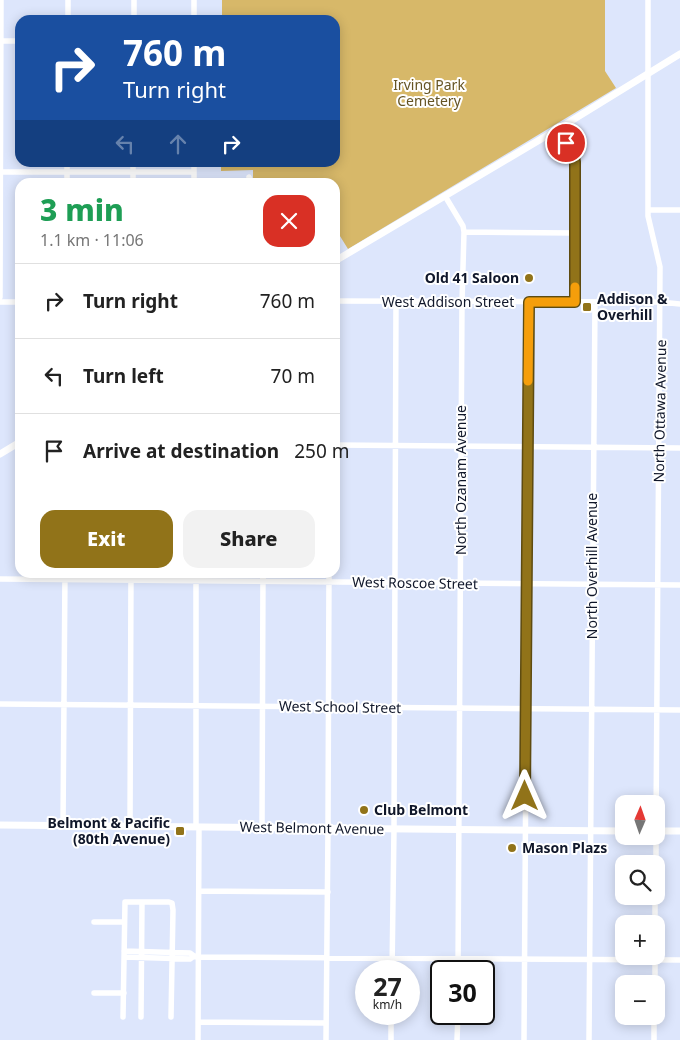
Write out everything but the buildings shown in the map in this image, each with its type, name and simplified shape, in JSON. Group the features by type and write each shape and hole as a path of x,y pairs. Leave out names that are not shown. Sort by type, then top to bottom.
{"main road":[{"path":"340,258 558,129 680,54"},
{"path":"0,454 15,445"},
{"name":"West Belmont Avenue","path":"0,825 615,830"},
{"path":"665,831 680,831"}],"street":[{"path":"0,297 2,0"},
{"path":"68,0 68,15"},
{"path":"134,0 134,15"},
{"path":"194,0 194,15"},
{"name":"North Ottawa Avenue","path":"648,0 648,216 660,267 656,795"},
{"path":"1,41 15,41"},
{"path":"558,129 574,156 575,302"},
{"path":"67,167 67,178"},
{"path":"133,167 133,178"},
{"path":"194,167 194,178"},
{"path":"0,172 194,172"},
{"name":"North Ozanam Avenue","path":"445,196 463,226 464,232 458,958"},
{"path":"648,210 680,210"},
{"path":"464,232 575,233"},
{"path":"0,302 15,302"},
{"name":"West Addison Street","path":"340,302 660,302 680,304"},
{"path":"392,958 396,302"},
{"path":"524,1040 529,302"},
{"name":"North Overhill Avenue","path":"589,1040 595,302"},
{"path":"340,446 680,448"},
{"path":"326,1040 329,578"},
{"name":"West Roscoe Street","path":"0,579 680,585"},
{"path":"64,825 65,580"},
{"path":"130,826 131,580"},
{"path":"196,581 199,891 196,956 198,1040"},
{"path":"262,827 263,581"},
{"name":"West School Street","path":"0,704 680,710"},
{"path":"199,891 328,892"},
{"path":"124,1017 124,902 169,902 172,903 173,910 171,1017"},
{"path":"141,1017 142,902"},
{"path":"94,922 124,922"},
{"path":"124,954 172,955 190,953 196,956 615,959"},
{"path":"665,959 680,960"},
{"path":"94,993 124,993"},
{"path":"198,1022 326,1023"},
{"path":"391,1025 391,1040"},
{"path":"457,1040 458,1025"},
{"path":"654,1025 654,1040"}],"green space":[{"name":"Irving Park Cemetery","path":"222,0 605,0 605,71 616,88 348,249 340,236 340,178 253,178 253,170 221,171 221,167 340,167 340,15 222,15"}],"slow traffic":[{"path":"528,381 529,302 575,302 575,287"}],"place":[{"name":"Old 41 Saloon","path":"529,278"},
{"name":"Addison & Overhill","path":"587,307"},
{"name":"Club Belmont","path":"364,810"},
{"name":"Belmont & Pacific (80th Avenue)","path":"180,831"},
{"name":"Mason Plazs","path":"512,848"}],"route":[{"path":"525,796 529,302 575,302 575,162 574,156 566,143"}]}
